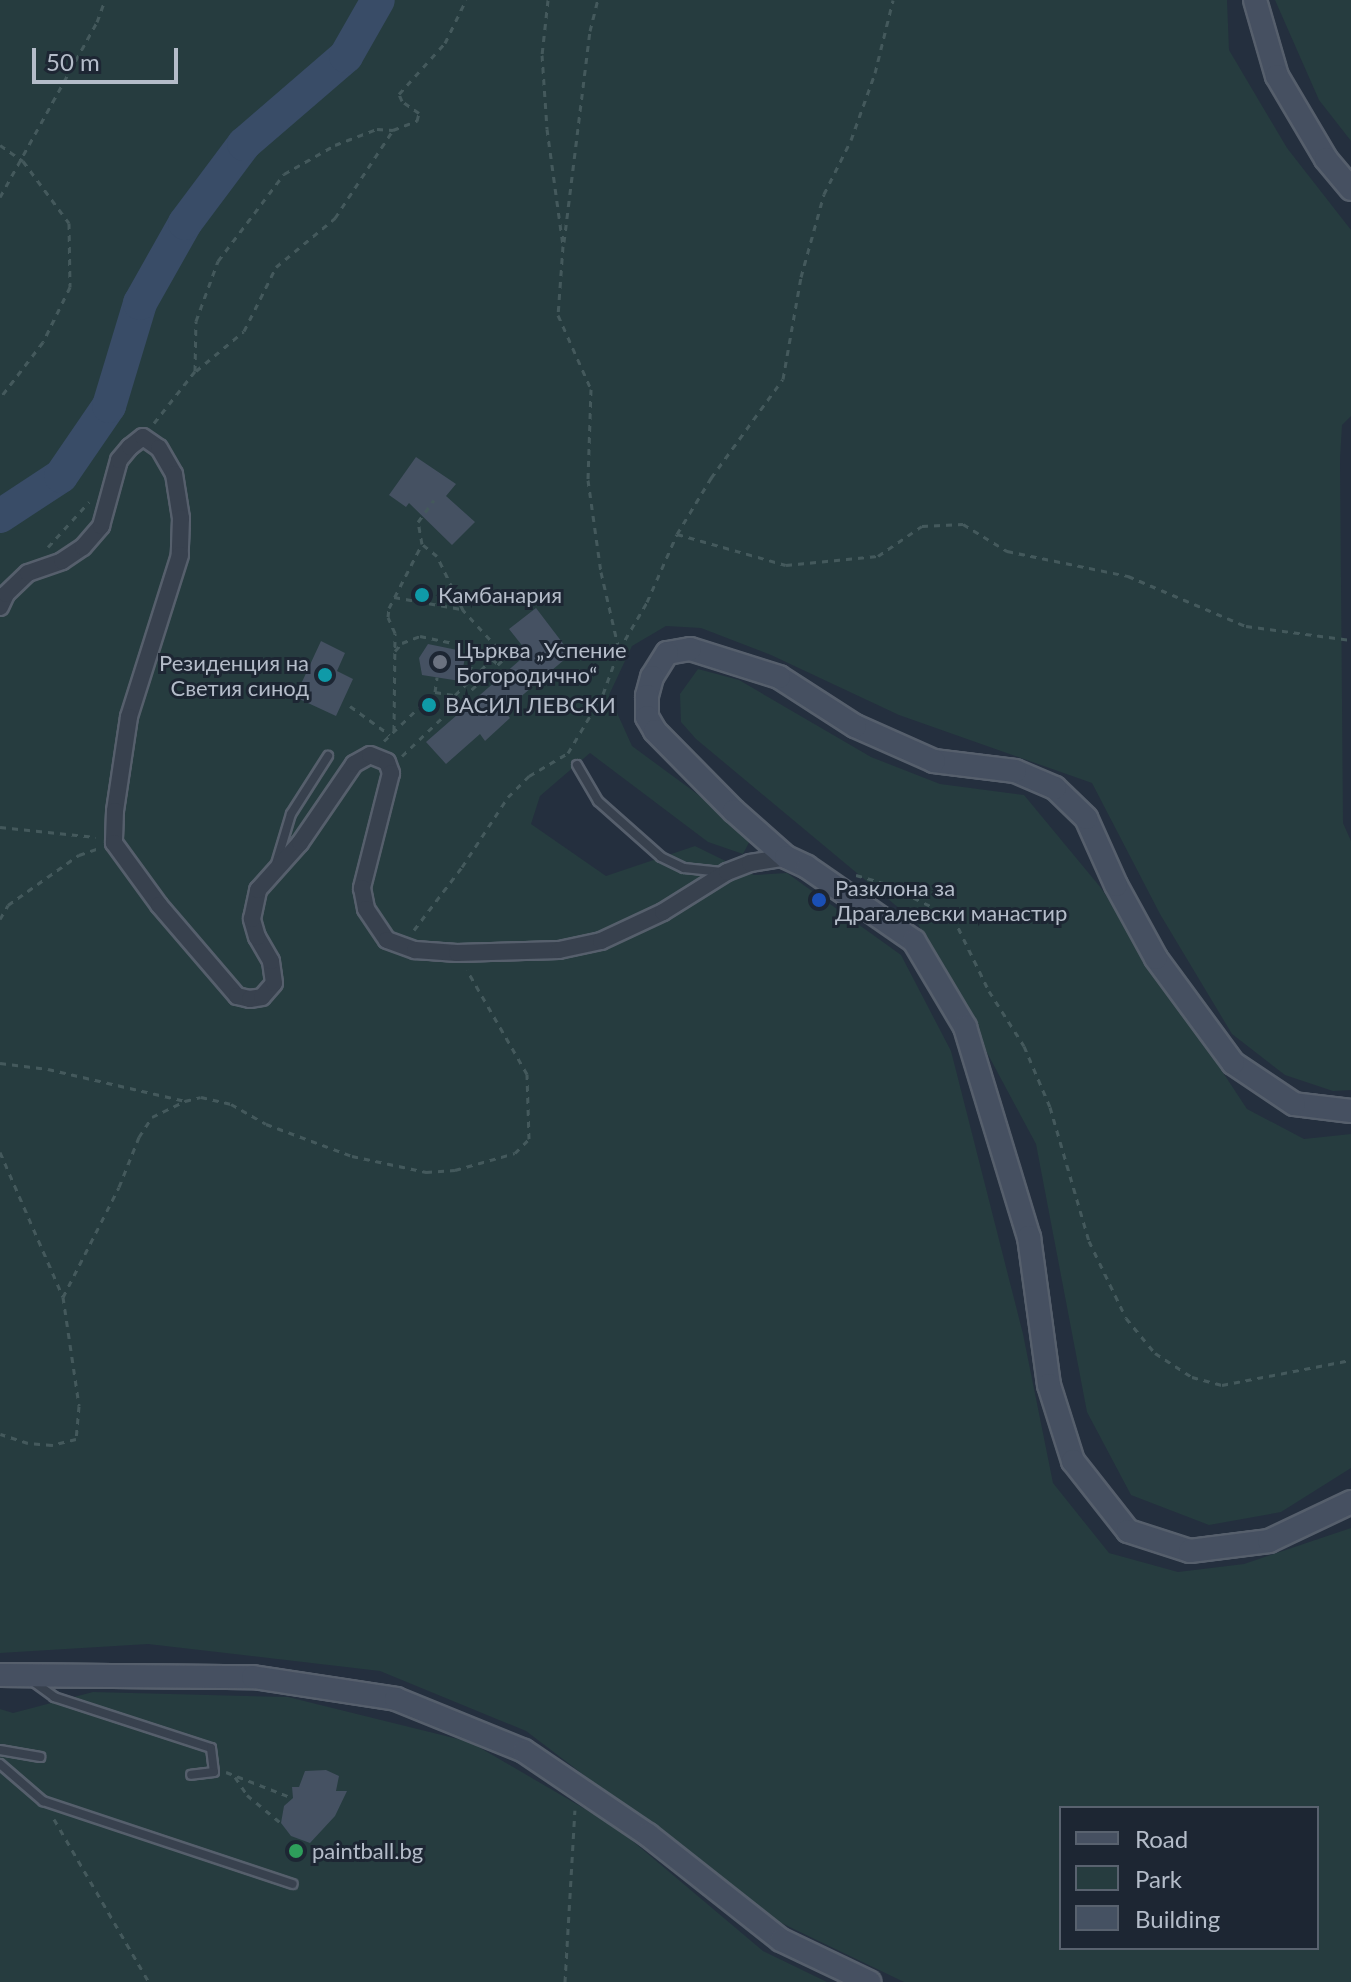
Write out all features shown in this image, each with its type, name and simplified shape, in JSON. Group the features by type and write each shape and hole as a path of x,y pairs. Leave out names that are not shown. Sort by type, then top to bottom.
{"street":[{"path":"1255,0 1277,76 1326,159 1351,189"},
{"path":"0,607 6,594 28,573 62,561 83,547 101,526 119,460 143,437 159,448 174,474 181,518 180,555 145,657 129,717 114,843 159,905 237,996 250,999 269,992 274,983 271,961 257,937 252,919 258,890 300,843 354,764 370,755 382,758 390,767 362,888 366,909 387,940 415,950 457,953 559,950 601,941 663,912 727,872 750,863 786,857"},
{"path":"1351,1111 1294,1104 1233,1063 1156,958 1116,885 1086,818 1055,788 1015,771 934,761 855,726 779,677 690,649 667,653 652,677 647,696 647,717 655,731 734,811 786,857 807,867 914,941 965,1027 1029,1237 1049,1385 1073,1461 1128,1531 1190,1551 1269,1541 1351,1502"},
{"path":"0,1675 253,1677 396,1699 524,1751 648,1835 781,1940 869,1982"}],"lane":[{"path":"273,872 291,814 328,756"},
{"path":"577,765 598,801 661,857 684,868 727,872"},
{"path":"24,1675 54,1697 211,1748 214,1772 191,1775"},
{"path":"0,1750 40,1757"},
{"path":"0,1764 43,1801 293,1884"}],"path":[{"path":"0,197 23,161 97,22 105,0"},
{"path":"195,371 196,321 218,261 284,174 335,145 377,129 393,130 417,121 419,113 402,101 399,94 445,43 466,0"},
{"path":"548,0 542,55 547,129 563,246"},
{"path":"598,0 590,31 563,246 558,315 591,389 588,480 601,572 619,650"},
{"path":"387,940 416,930 508,797 529,776 568,753 603,694 619,650 647,602 677,534 711,478 783,379 801,277 824,194 851,140 875,73 893,0"},
{"path":"143,437 195,371 244,331 276,267 335,218 393,130"},
{"path":"0,145 23,161 69,223 70,287 43,342 0,398"},
{"path":"28,573 96,495"},
{"path":"392,733 395,633 388,617 394,597 422,544 418,522 434,500"},
{"path":"677,534 786,565 878,556 922,526 963,524 1007,551 1128,576 1246,626 1351,640"},
{"path":"390,767 500,666 506,657 463,610 437,556 422,544"},
{"path":"394,597 463,610"},
{"path":"395,651 402,643 420,636 467,646 474,655 467,683"},
{"path":"435,692 455,695 492,659 500,666"},
{"path":"370,755 435,692 437,677"},
{"path":"350,706 392,733"},
{"path":"0,827 91,836 114,843"},
{"path":"0,919 8,905 79,855 114,843"},
{"path":"846,872 881,882 953,917 989,991 1024,1046 1040,1082 1089,1241 1126,1318 1155,1353 1192,1377 1222,1385 1351,1360"},
{"path":"63,1297 119,1187 139,1137 152,1117 185,1101 201,1097 231,1104 266,1124 352,1156 426,1172 455,1170 515,1153 529,1139 527,1074 457,953"},
{"path":"0,1063 48,1069 185,1101"},
{"path":"0,1152 63,1297 79,1406 76,1439 52,1445 28,1443 0,1434"},
{"path":"215,1768 293,1798"},
{"path":"232,1774 247,1795 281,1823"},
{"path":"565,1982 576,1786"},
{"path":"43,1801 149,1982"}],"green space":[{"path":"0,0 1227,0 1229,50 1287,148 1351,230 1351,416 1342,425 1340,459 1343,823 1351,841 1351,1090 1333,1091 1285,1075 1232,1034 1160,914 1092,783 899,715 771,655 701,628 666,626 632,646 609,695 632,746 753,835 743,854 708,842 590,753 540,796 531,824 606,876 695,846 754,875 787,873 901,955 951,1051 1023,1334 1053,1483 1109,1553 1178,1572 1244,1564 1351,1528 1351,1982 904,1982 773,1919 526,1731 380,1671 148,1644 0,1653"},
{"path":"1275,0 1351,0 1351,141 1319,100"},
{"path":"698,669 739,680 871,757 940,784 1024,795 1101,888 1247,1109 1304,1139 1351,1134 1351,1468 1281,1512 1209,1525 1131,1495 1087,1412 1036,1144 918,924 696,739 681,722 680,694"},
{"path":"93,1692 288,1697 470,1742 616,1827 763,1951 827,1982 0,1982 0,1709 13,1713"}],"building":[{"path":"416,457 456,484 446,496 475,522 452,545 409,503 406,507 389,495"},
{"path":"536,608 571,654 504,711 510,718 485,741 480,734 446,764 426,742 528,653 509,629"},
{"name":"Резиденция на Светия синод","path":"321,641 345,653 337,671 353,679 336,716 295,697"},
{"name":"Църква „Успение Богородично“","path":"428,644 462,651 461,657 465,658 460,681 422,675 419,658"},
{"path":"326,1770 339,1776 336,1791 347,1791 335,1816 310,1843 291,1836 281,1823 284,1806 293,1798 292,1787 299,1787 305,1771"}],"waterway":[{"path":"0,516 61,476 109,406 140,303 185,223 244,144 346,56 378,0"}],"place":[{"name":"Камбанария","path":"422,595"},
{"name":"Църква „Успение Богородично“","path":"440,662"},
{"name":"Резиденция на Светия синод","path":"325,675"},
{"name":"ВАСИЛ ЛЕВСКИ","path":"429,705"},
{"name":"Разклона за Драгалевски манастир","path":"819,900"},
{"name":"paintball.bg","path":"296,1851"}]}
